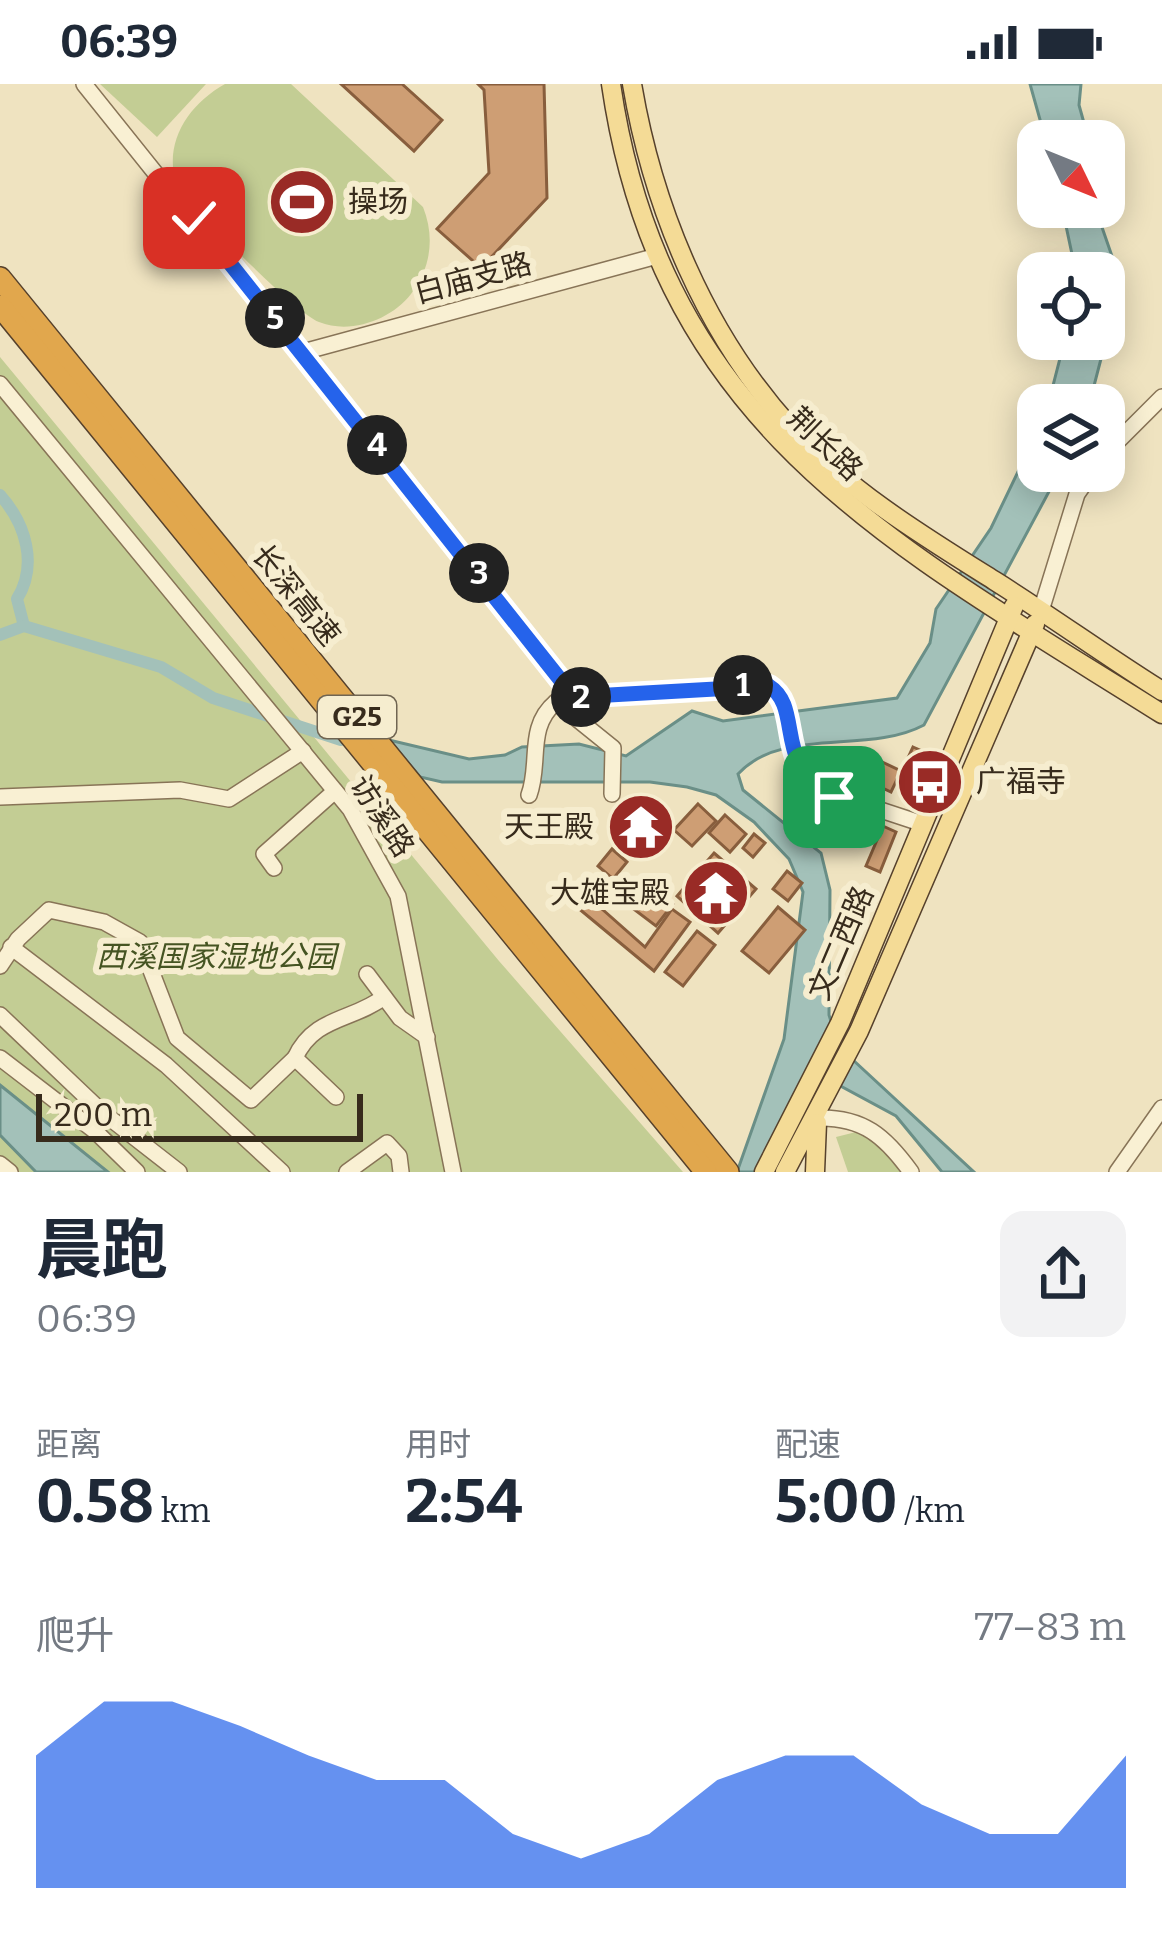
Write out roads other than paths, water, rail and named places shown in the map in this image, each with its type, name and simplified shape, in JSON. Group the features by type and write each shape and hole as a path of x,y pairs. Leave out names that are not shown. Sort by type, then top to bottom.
{"highway":[{"name":"长深高速","path":"0,278 713,1168"},
{"name":"长深高速","path":"0,306 713,1168"}],"main road":[{"name":"荆长路","path":"610,84 623,156 658,256 697,334 769,434 851,510 988,607 1012,608 1162,691"},
{"name":"荆长路","path":"632,84 658,191 679,248 717,325 755,382 828,463 1001,585 1012,608"},
{"name":"文二西路","path":"785,1172 818,1118 840,1023 1012,608"},
{"name":"荆长路","path":"1036,623 1162,714"},
{"name":"文二西路","path":"764,1172 859,1031 1036,623"},
{"path":"815,1172 818,1118"}],"street":[{"path":"84,84 303,352 574,697"},
{"name":"白庙支路","path":"303,352 658,256"},
{"name":"访溪路","path":"0,384 364,830 398,896 453,1172"},
{"path":"1125,434 1162,397"},
{"path":"1036,623 1078,492"},
{"path":"531,790 536,737 546,710 556,702 758,684 777,691 792,752 817,789 922,824"},
{"path":"556,702 615,754 614,789"},
{"path":"0,797 180,790 229,799 303,751"},
{"path":"274,868 264,854 335,791"},
{"path":"0,966 11,947 49,910 104,922 148,952 177,1038 251,1100 296,1058 312,1032 384,997"},
{"path":"11,947 166,1065 282,1172"},
{"path":"367,974 400,1018 427,1037"},
{"path":"0,1015 102,1112 178,1172"},
{"path":"0,1058 116,1149 137,1172"},
{"path":"296,1058 336,1097"},
{"path":"1117,1172 1162,1108"},
{"path":"818,1118 842,1118 872,1128 911,1172"},
{"path":"347,1172 387,1144 399,1156 401,1172"},
{"path":"0,1163 10,1172"}],"water":[{"path":"1030,84 1081,84 1083,120 1040,120"},
{"path":"1066,228 1102,228 1111,252 1072,252"},
{"path":"1060,360 1101,360 1094,384 1053,384"},
{"path":"1017,474 1017,492 1049,492 924,725 878,739 778,750 756,759 738,774 743,790 821,853 830,890 829,1015 839,1047 974,1172 942,1172 896,1116 820,1075 756,1172 737,1172 784,1039 803,892 789,859 754,822 716,795 650,782 442,782 420,777 389,740 469,759 505,755 522,747 579,744 626,756 692,711 723,721 897,698 930,643 936,609 991,528"},
{"path":"0,1085 108,1172 36,1172 0,1135"}],"waterway":[{"path":"0,495 17,519 26,545 27,572 17,599 24,626"},
{"path":"0,635 24,626 161,667 213,698 341,740"}],"place":[{"name":"操场","path":"302,202"},
{"name":"广福寺","path":"930,782"},
{"name":"天王殿","path":"641,827"},
{"name":"大雄宝殿","path":"716,893"}],"park label":[{"name":"西溪国家湿地公园","path":"216,957"}]}
